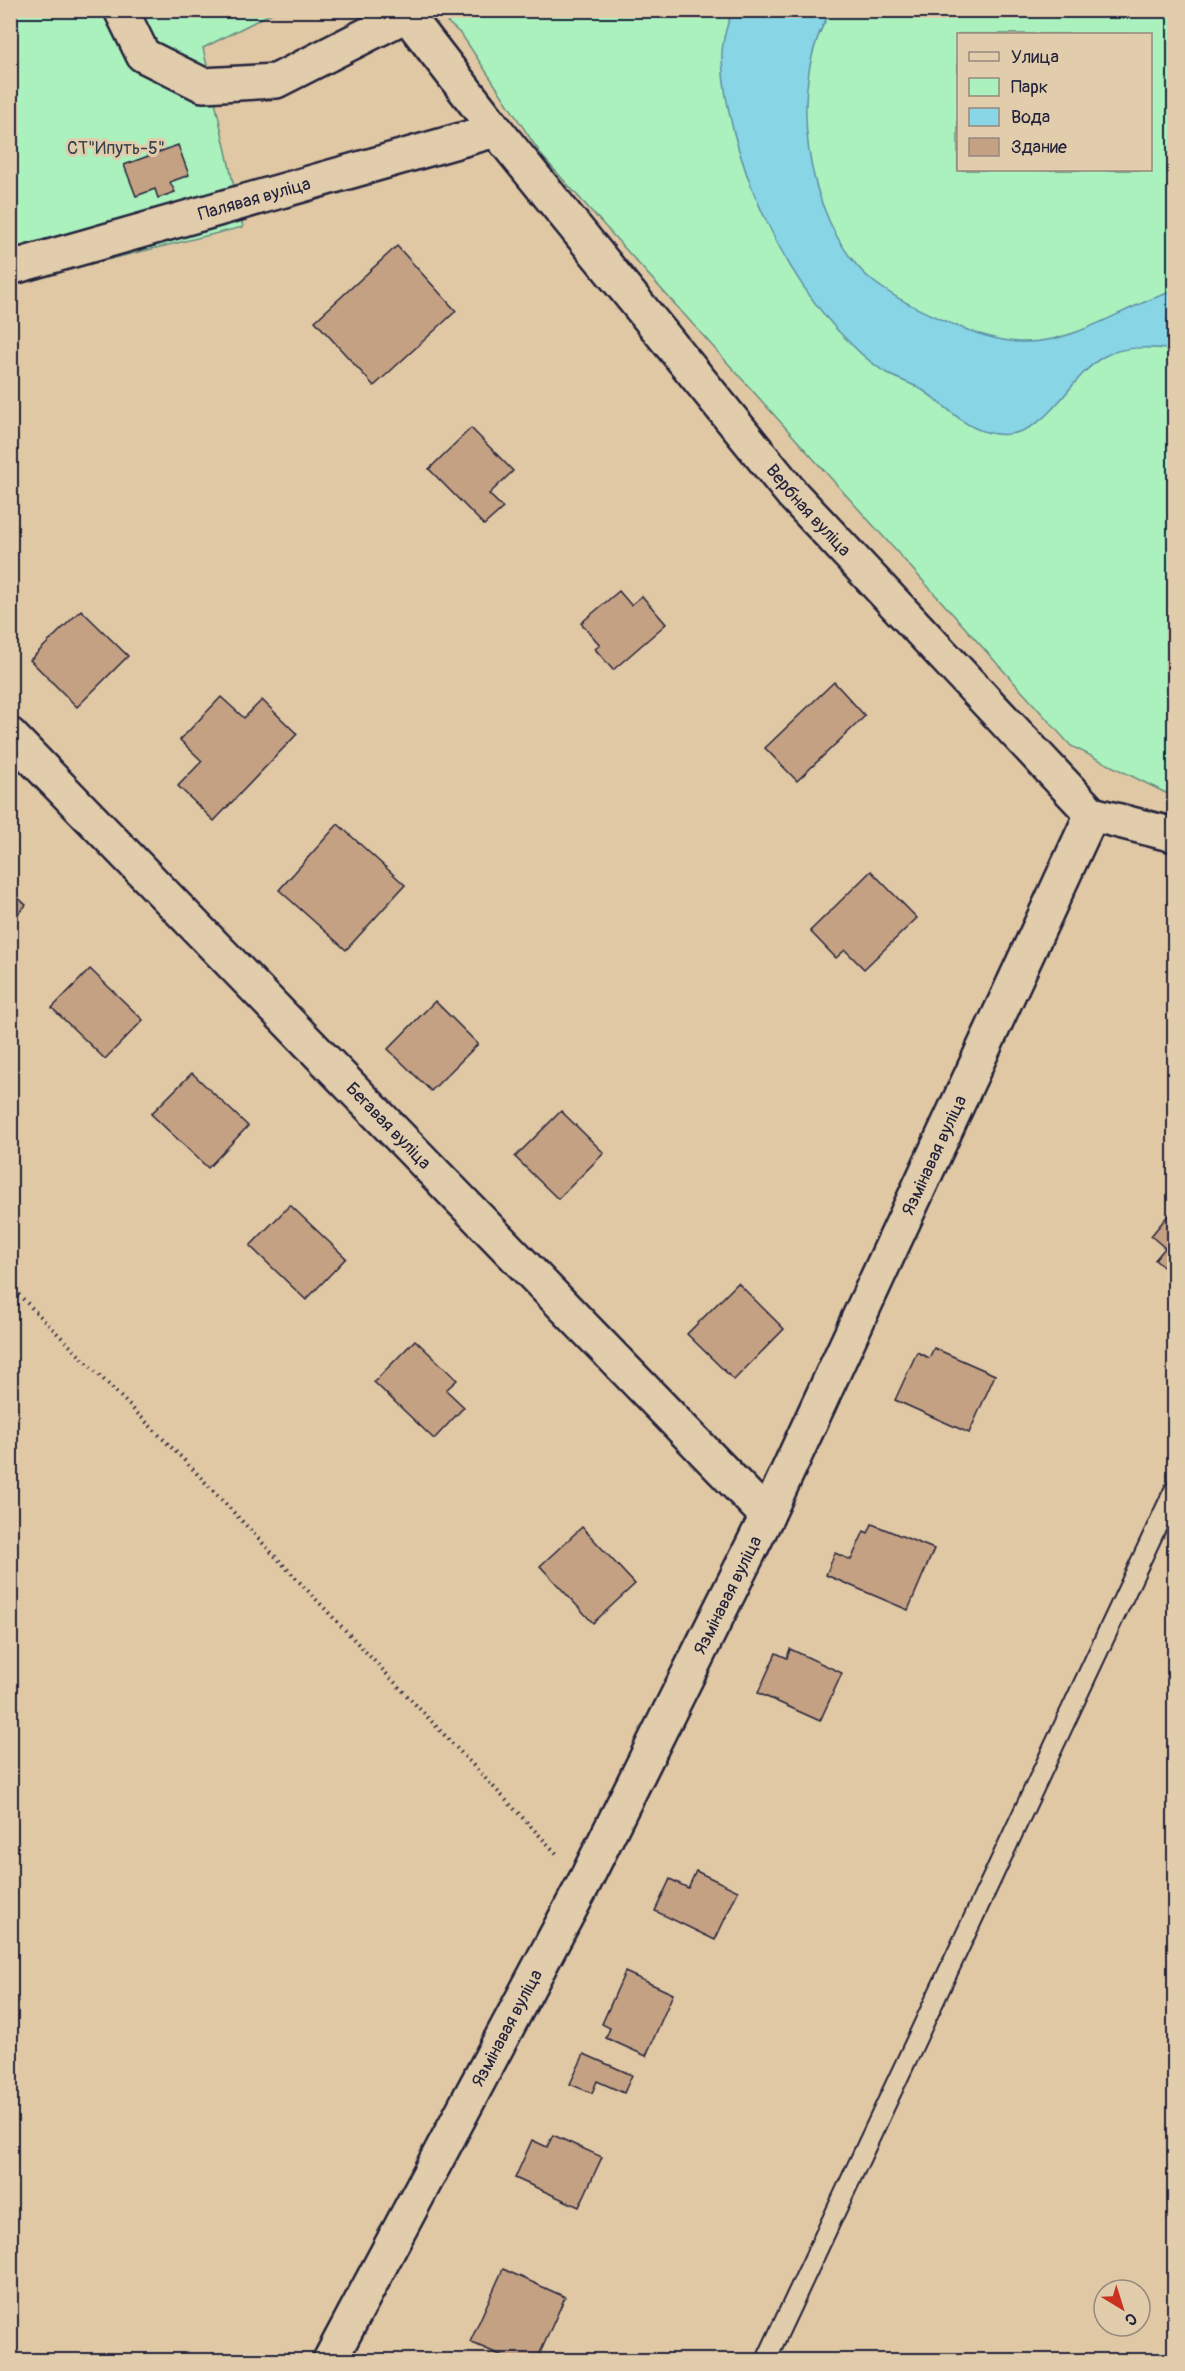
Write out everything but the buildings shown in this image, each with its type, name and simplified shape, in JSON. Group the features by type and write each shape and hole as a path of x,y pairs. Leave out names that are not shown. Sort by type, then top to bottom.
{"street":[{"path":"121,10 143,55 203,85 276,81 405,13"},
{"name":"Вербная вуліца","path":"405,13 496,130 793,495 1092,814"},
{"name":"Палявая вуліца","path":"10,268 496,130"},
{"name":"Бегавая вуліца","path":"10,735 767,1516"},
{"path":"1092,814 1174,836"},
{"name":"Язмінавая вуліца","path":"330,2361 584,1883 767,1516 1092,814"}],"lane":[{"path":"766,2361 1174,1490"}],"path":[{"path":"10,1286 185,1461 584,1883"}],"green space":[{"name":"СТ\"Ипуть-5\"","path":"10,11 276,11 203,48 243,227 11,283"},
{"path":"435,11 1174,11 1174,797 1071,746 542,156 462,35"}],"water":[{"path":"732,11 831,11 817,40 809,74 806,111 809,149 816,186 829,221 846,252 868,277 882,288 919,309 963,328 1004,340 1021,342 1041,341 1080,331 1174,291 1174,350 1147,348 1111,353 1090,367 1043,418 1029,428 1014,433 996,434 984,432 964,422 929,394 875,365 826,317 803,286 762,213 734,134 726,96 722,53 726,28"}]}
